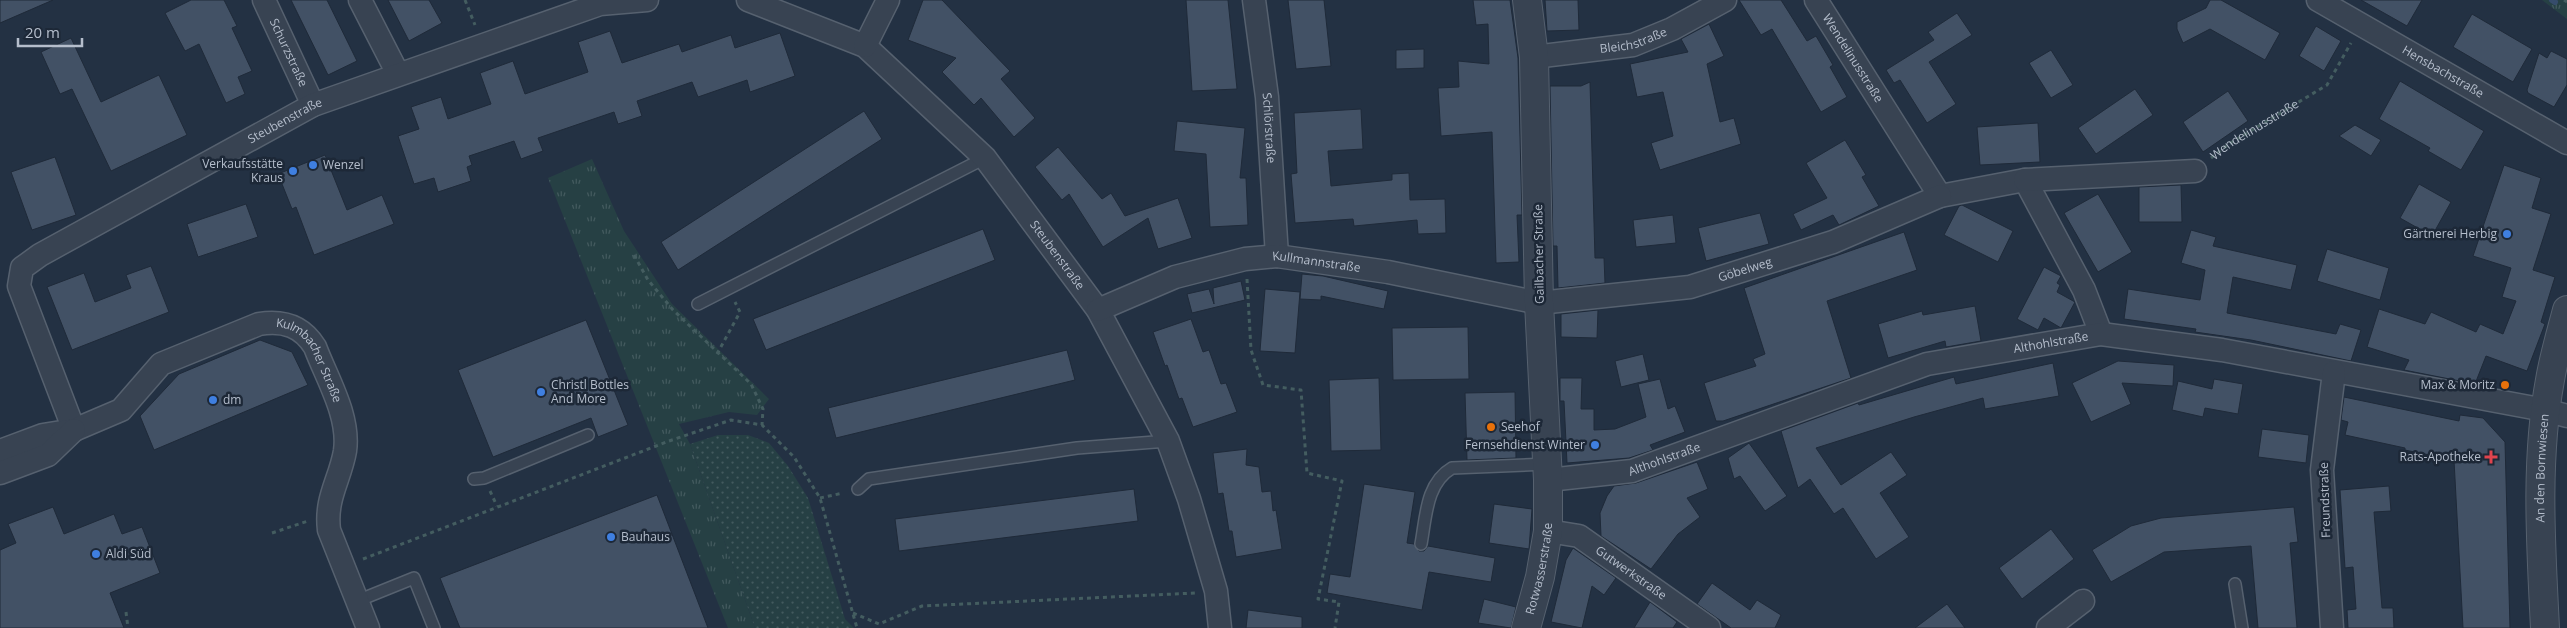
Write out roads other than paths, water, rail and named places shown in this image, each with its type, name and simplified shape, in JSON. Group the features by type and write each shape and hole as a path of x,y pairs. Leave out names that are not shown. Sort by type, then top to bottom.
{"street":[{"name":"Schurzstraße","path":"264,0 313,105"},
{"path":"360,0 398,74"},
{"name":"Steubenstraße","path":"74,430 19,286 22,268 40,255 313,105 600,4 647,0"},
{"name":"Steubenstraße","path":"748,0 865,46 985,158 1098,310 1168,441 1189,499 1216,592 1220,628"},
{"path":"865,46 888,0"},
{"name":"Schlörstraße","path":"1254,0 1267,97 1277,256"},
{"name":"Gailbacher Straße","path":"1527,0 1534,57 1539,303 1548,472 1548,519"},
{"name":"Bleichstraße","path":"1534,57 1633,45 1672,29 1725,0"},
{"name":"Wendelinusstraße","path":"1816,0 1940,196"},
{"name":"Hensbachstraße","path":"2318,0 2567,143"},
{"path":"1940,196 2025,180 2194,171"},
{"path":"2025,180 2084,290 2101,334"},
{"name":"Göbelweg","path":"1539,303 1690,287 1833,242 1940,196"},
{"name":"Kullmannstraße","path":"1098,310 1175,276 1245,259 1277,256 1388,272 1539,303"},
{"name":"An den Bornwiesen","path":"2545,628 2539,522 2556,413 2550,380 2567,310"},
{"name":"Kulmbacher Straße","path":"0,451 42,435 74,430 120,410 162,364 260,324 276,322 294,326 310,338 315,347 345,425 344,451 327,514 329,530 368,628"},
{"name":"Althohlstraße","path":"1548,472 1632,471 1927,364 2101,334 2222,350 2556,413"},
{"name":"Freundstraße","path":"2332,628 2322,470 2334,372"},
{"name":"Kulmbacher Straße","path":"0,473 48,455 74,430"},
{"name":"Rotwasserstraße","path":"1526,628 1540,577 1548,519"},
{"name":"Gutwerkstraße","path":"1548,519 1579,536 1709,628"},
{"path":"2048,628 2083,601"}],"lane":[{"path":"698,304 985,158"},
{"path":"474,479 484,478 588,435"},
{"path":"858,489 869,479 1077,448 1168,441"},
{"path":"1421,544 1431,491 1444,473 1452,468 1548,472"},
{"path":"357,601 414,578 434,628"},
{"path":"2236,584 2242,628"}],"place":[{"name":"Wenzel","path":"313,165"},
{"name":"Verkaufsstätte Kraus","path":"293,171"},
{"name":"Gärtnerei Herbig","path":"2507,234"},
{"name":"Max & Moritz","path":"2505,385"},
{"name":"Christl Bottles And More","path":"541,392"},
{"name":"dm","path":"213,400"},
{"name":"Seehof","path":"1491,427"},
{"name":"Fernsehdienst Winter","path":"1595,445"},
{"name":"Rats-Apotheke","path":"2491,457"},
{"name":"Bauhaus","path":"611,537"},
{"name":"Aldi Süd","path":"96,554"}]}
